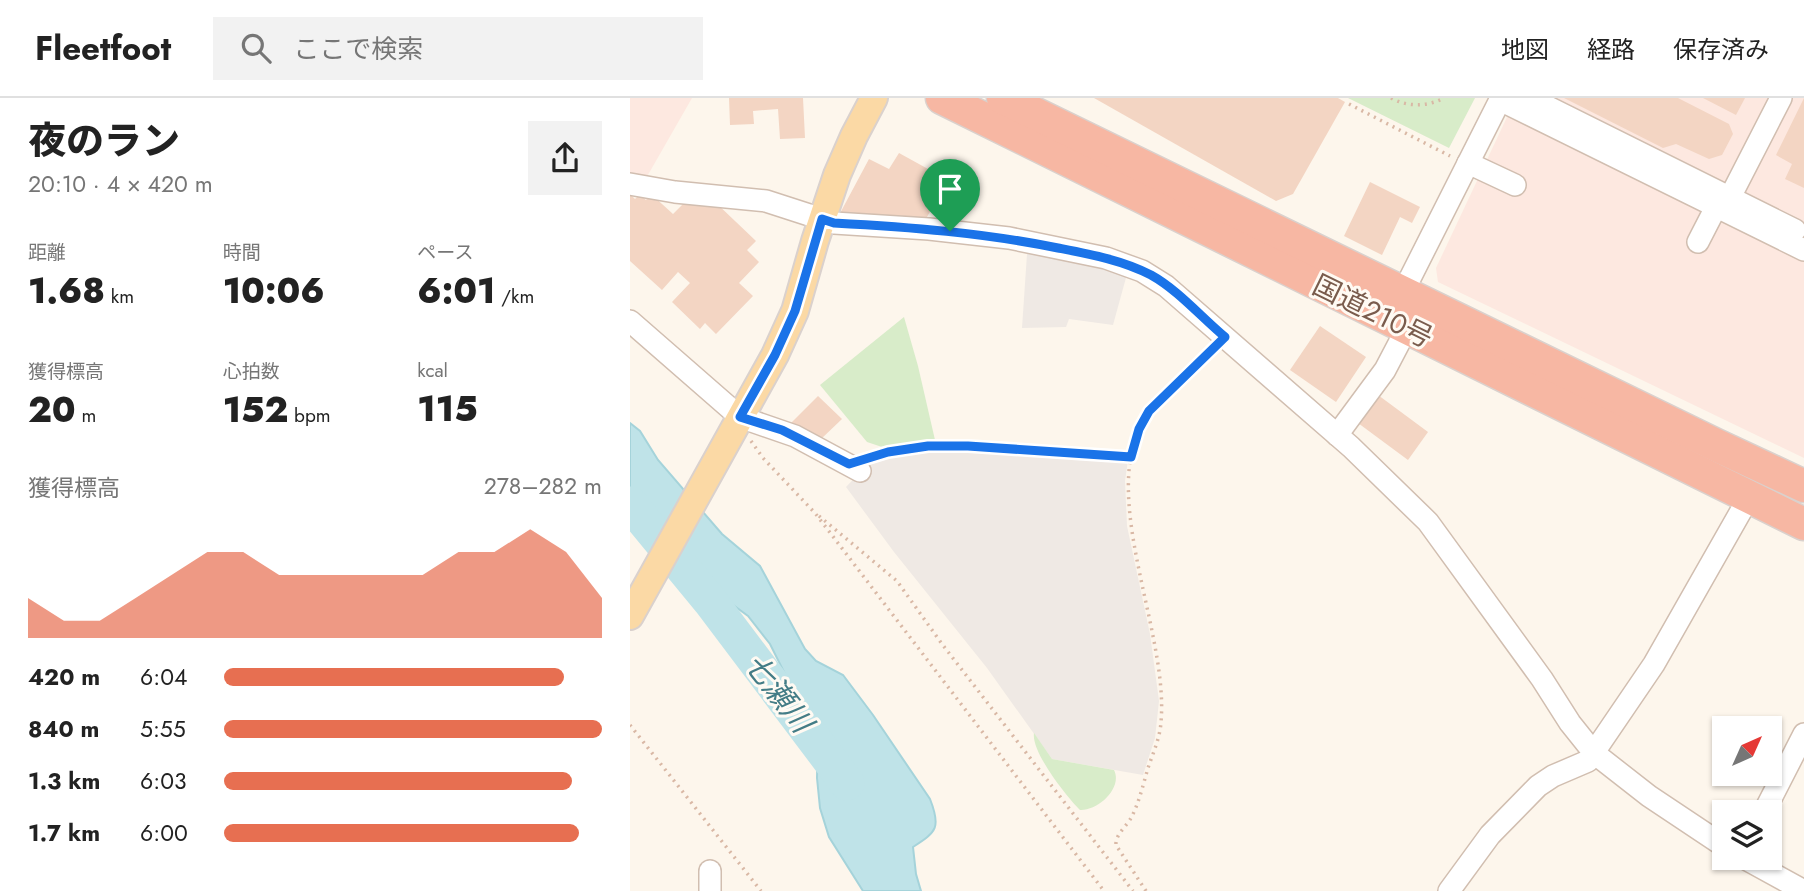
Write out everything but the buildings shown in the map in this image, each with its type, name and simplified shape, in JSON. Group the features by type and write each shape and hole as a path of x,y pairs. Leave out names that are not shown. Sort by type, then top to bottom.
{"highway":[{"name":"国道210号","path":"942,98 1400,313 1804,486"},
{"name":"国道210号","path":"1003,98 1400,313 1804,524"}],"main road":[{"path":"630,616 775,355 795,311 822,219 849,148 874,98"}],"street":[{"path":"1530,98 1804,250"},
{"path":"1698,242 1723,205 1781,98"},
{"path":"1337,435 1385,370 1400,313 1460,160 1500,99 1723,205 1804,234"},
{"path":"1460,160 1515,186"},
{"path":"630,184 675,192 766,201 834,223 929,229 1009,238 1106,258 1136,268 1158,280 1337,435 1428,522 1594,753 1649,796 1712,838"},
{"path":"630,321 735,426 782,430 855,468"},
{"path":"1448,891 1490,835 1531,792 1553,776 1583,765 1594,753 1654,664 1749,497"},
{"path":"1770,800 1804,734"},
{"path":"1766,870 1804,891"}],"path":[{"path":"1391,98 1403,104 1422,105 1444,98"},
{"path":"1349,104 1460,160"},
{"path":"1146,891 1116,845 1115,839 1130,820 1139,799 1160,733 1162,712 1158,661 1129,510 1131,457 1139,429 1149,411 1225,337"},
{"path":"735,426 815,513 1104,891"},
{"path":"855,468 888,452 928,446 968,446 1131,457"},
{"path":"815,513 897,581 942,644 1133,891"},
{"path":"630,725 761,891"}],"shaded area":[{"path":"630,98 692,98 645,180 630,176"},
{"path":"1516,98 1804,98 1804,458 1438,282 1436,268"},
{"path":"1023,247 1127,274 1113,325 1069,319 1066,327 1022,328 1027,254"},
{"path":"970,450 1128,460 1125,481 1127,526 1150,634 1159,701 1155,738 1143,775 1052,759 987,668 846,487 868,464 886,458 928,451"}],"green space":[{"path":"1348,98 1475,98 1449,148"},
{"path":"904,317 935,440 882,447 867,442 820,385"},
{"path":"1034,733 1052,759 1114,770 1116,777 1112,791 1101,803 1080,810 1044,762"}],"water":[{"path":"630,423 640,431 658,460 722,534 760,566 805,649 816,661 843,675 930,799 935,828 913,847 921,891 863,891 829,837 820,808 817,778 818,732 770,644 748,616 718,594 690,583 630,527"}],"waterway":[{"name":"七瀬川","path":"630,504 710,601 847,783"}],"route":[{"path":"822,219 834,223 950,231 1009,238 1106,258 1136,268 1166,286 1225,337 1149,411 1139,429 1131,457 968,446 928,446 888,452 849,464 782,430 740,417 775,355 795,311 822,219"}]}
